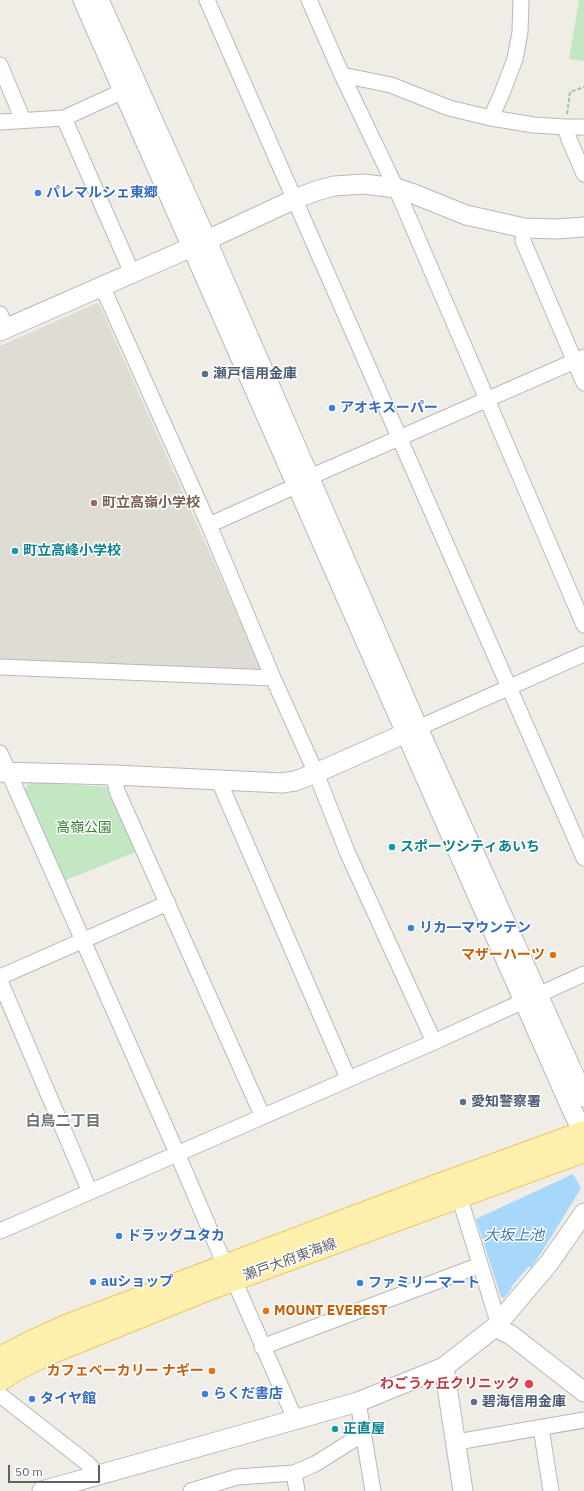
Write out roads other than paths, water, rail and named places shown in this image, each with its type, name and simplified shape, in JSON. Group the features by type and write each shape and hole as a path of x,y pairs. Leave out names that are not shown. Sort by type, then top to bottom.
{"main road":[{"name":"瀬戸大府東海線","path":"0,1358 66,1326 459,1196 584,1137"},
{"name":"瀬戸大府東海線","path":"0,1380 17,1369 50,1353 230,1273 433,1187 584,1137"}],"street":[{"path":"83,0 123,91 199,244"},
{"path":"99,0 199,244 304,481 412,731 531,998 584,1137"},
{"path":"207,0 584,858"},
{"path":"309,0 342,75 396,188 584,625"},
{"path":"491,118 515,59 520,32 521,0"},
{"path":"0,65 23,120"},
{"path":"342,75 391,85 449,108 491,118 534,124 584,127"},
{"path":"0,122 64,118 123,91"},
{"path":"64,118 132,273"},
{"path":"566,127 569,139 584,174"},
{"path":"2,324 102,286 199,244 295,199 334,186 364,184 396,188 466,215 524,228 557,229 584,227"},
{"path":"524,228 523,241 579,359 584,383"},
{"path":"102,286 210,525 273,678 316,773 348,854 434,1042"},
{"path":"210,525 399,438 579,359"},
{"path":"4,772 114,775 282,783 295,781 412,731 584,654"},
{"path":"0,667 273,678"},
{"path":"0,753 4,772 83,940 295,1419"},
{"path":"114,775 117,791 262,1116"},
{"path":"219,781 348,1078"},
{"path":"0,977 168,903"},
{"path":"2,1225 90,1192 348,1078 434,1042 584,974"},
{"path":"0,981 90,1192"},
{"path":"531,998 584,1097"},
{"path":"459,1196 496,1325 584,1392"},
{"path":"42,1491 358,1402 444,1367 496,1325 549,1262 584,1213"},
{"path":"262,1347 480,1265"},
{"path":"444,1367 463,1491"},
{"path":"0,1394 87,1463 98,1474"},
{"path":"358,1402 373,1491"},
{"path":"456,1442 584,1420"},
{"path":"542,1428 551,1491"},
{"path":"191,1491 219,1487 237,1478 294,1473 316,1464 363,1434"},
{"path":"294,1473 297,1491"}],"water":[{"name":"大坂上池","path":"573,1174 581,1188 531,1268 529,1266 511,1287 512,1288 504,1298 501,1297 476,1219"}],"place":[{"name":"パレマルシェ東郷","path":"38,193"},
{"name":"瀬戸信用金庫","path":"205,374"},
{"name":"アオキスーパー","path":"332,408"},
{"name":"町立高嶺小学校","path":"94,503"},
{"name":"町立高峰小学校","path":"15,551"},
{"name":"スポーツシティあいち","path":"392,847"},
{"name":"リカ―マウンテン","path":"411,928"},
{"name":"マザーハーツ","path":"553,955"},
{"name":"愛知警察署","path":"463,1102"},
{"name":"ドラッグユタカ","path":"119,1236"},
{"name":"auショップ","path":"93,1282"},
{"name":"ファミリーマート","path":"360,1283"},
{"name":"MOUNT EVEREST","path":"266,1311"},
{"name":"カフェベーカリー ナギー","path":"212,1371"},
{"name":"わごうヶ丘クリニック","path":"529,1384"},
{"name":"らくだ書店","path":"205,1394"},
{"name":"タイヤ館","path":"32,1399"},
{"name":"碧海信用金庫","path":"474,1402"},
{"name":"正直屋","path":"335,1429"}],"district":[{"name":"白鳥二丁目","path":"63,1122"}],"park label":[{"name":"高嶺公園","path":"84,828"}]}
